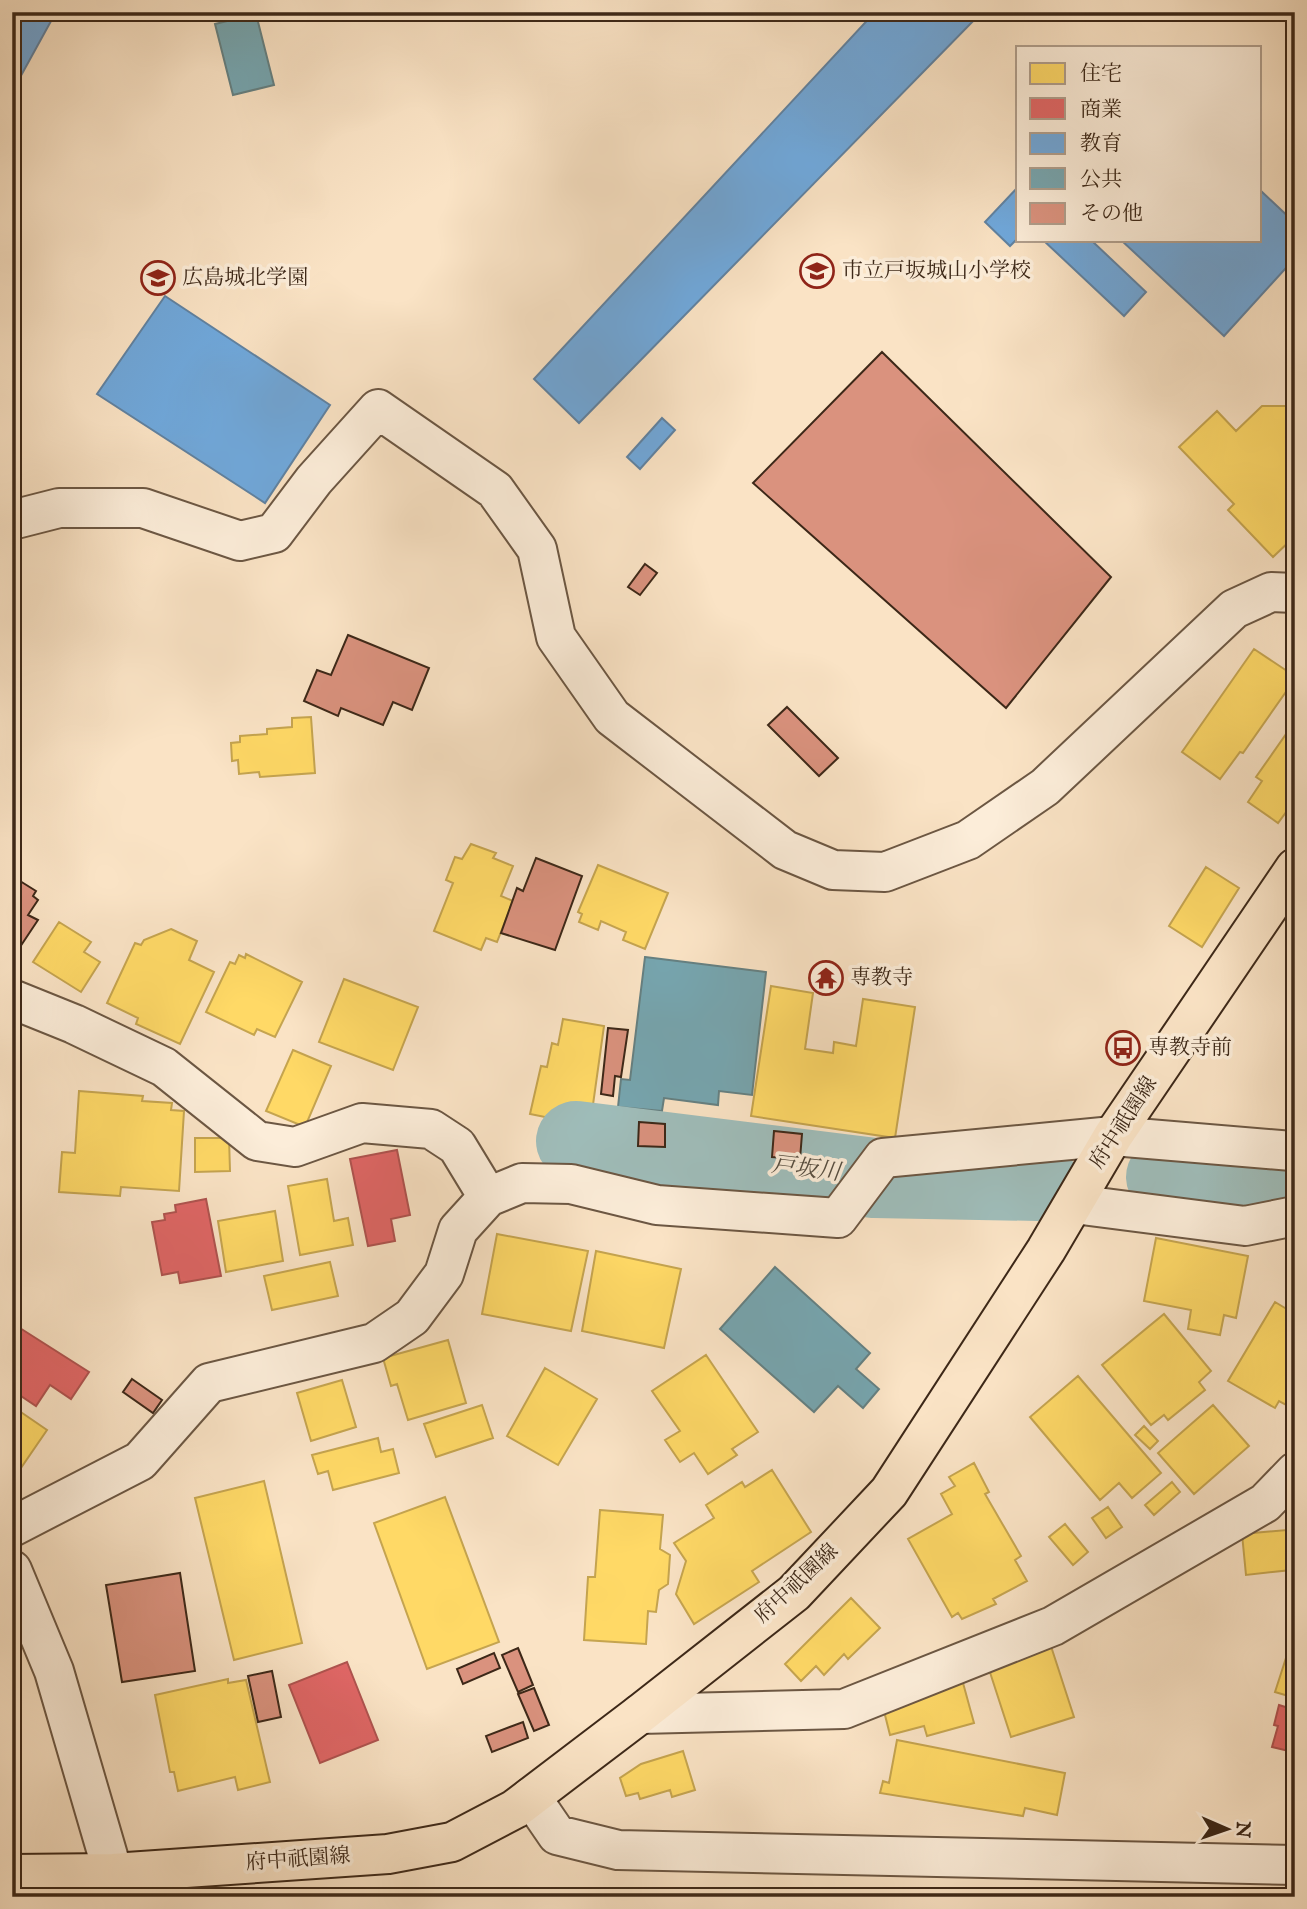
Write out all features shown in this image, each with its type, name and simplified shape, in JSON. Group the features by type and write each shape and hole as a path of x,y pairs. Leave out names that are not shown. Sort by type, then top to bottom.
{"main road":[{"name":"府中祇園線","path":"12,1874 113,1885 388,1854 452,1842 515,1809 640,1714 794,1593 889,1492 1074,1204 1113,1136 1295,868"}],"street":[{"path":"12,520 59,508 143,508 240,541 274,533 314,480 378,409 495,490 537,549 556,637 612,717 785,850 832,870 885,872 968,840 1045,787 1234,609 1271,592 1295,593"},
{"path":"12,999 74,1024 164,1067 257,1141 295,1147 362,1122 431,1129 457,1146 488,1197"},
{"path":"12,1527 141,1461 209,1383 374,1343 412,1317 444,1274 458,1230 488,1197 522,1182 571,1184 657,1205 838,1218 883,1158 1113,1136 1294,1151"},
{"path":"1074,1204 1245,1226 1295,1216"},
{"path":"640,1714 844,1709 1053,1626 1265,1503 1295,1472"},
{"path":"12,1570 54,1671 113,1885"},
{"path":"530,1797 557,1835 618,1850 1295,1865"}],"building: 住宅":[{"path":"1262,406 1295,406 1295,536 1273,557 1228,510 1234,504 1179,447 1217,411 1236,431"},
{"path":"1254,649 1287,671 1290,667 1295,670 1295,679 1243,753 1240,752 1220,779 1182,752"},
{"path":"311,717 315,773 260,777 259,772 239,774 238,760 232,761 231,743 240,742 240,736 267,734 267,729 292,727 292,718"},
{"path":"1291,727 1295,730 1295,771 1289,779 1295,783 1295,800 1278,823 1248,802 1262,781 1256,777"},
{"path":"471,844 496,853 493,858 513,866 501,896 513,901 497,942 486,938 481,950 434,931 453,883 446,880 455,857 462,859"},
{"path":"598,865 668,893 645,949 623,940 626,932 601,921 598,930 579,922 582,914 578,912"},
{"path":"1206,867 1239,888 1202,947 1169,926"},
{"path":"59,922 91,942 84,952 100,962 81,992 33,962"},
{"path":"171,929 197,941 189,960 214,972 180,1044 136,1024 138,1018 107,1003 135,943 141,945 144,940"},
{"path":"246,954 302,982 275,1037 257,1029 254,1035 206,1012 230,962 235,964 239,955 245,958"},
{"path":"344,979 418,1007 393,1070 319,1042"},
{"path":"771,986 813,993 805,1049 833,1053 834,1042 856,1046 863,999 915,1007 895,1138 751,1116"},
{"path":"563,1019 604,1026 590,1126 530,1114 541,1066 547,1067 552,1043 558,1045"},
{"path":"293,1050 331,1066 305,1127 266,1111"},
{"path":"79,1091 143,1096 142,1101 172,1103 171,1110 184,1111 179,1191 121,1187 120,1196 59,1192 62,1152 75,1153"},
{"path":"195,1138 229,1138 230,1171 195,1172"},
{"path":"327,1179 334,1221 348,1218 353,1245 300,1255 288,1186"},
{"path":"275,1211 283,1261 226,1272 218,1221"},
{"path":"497,1234 588,1251 571,1331 482,1314"},
{"path":"1156,1238 1248,1256 1236,1318 1224,1315 1220,1335 1188,1329 1191,1310 1144,1301"},
{"path":"596,1251 681,1269 664,1348 582,1331"},
{"path":"330,1262 338,1296 272,1310 264,1276"},
{"path":"1275,1302 1295,1314 1295,1400 1290,1407 1279,1401 1275,1408 1228,1381"},
{"path":"1164,1314 1211,1371 1199,1382 1205,1390 1168,1420 1164,1415 1151,1425 1102,1365"},
{"path":"448,1340 466,1403 408,1420 397,1384 391,1386 383,1358"},
{"path":"706,1355 758,1432 732,1449 737,1455 708,1474 694,1453 680,1462 665,1440 680,1431 652,1391"},
{"path":"545,1368 597,1399 558,1465 507,1436"},
{"path":"1078,1376 1161,1473 1132,1498 1119,1483 1100,1500 1030,1417"},
{"path":"342,1380 356,1427 311,1441 297,1393"},
{"path":"482,1405 493,1438 436,1457 424,1424"},
{"path":"1213,1405 1249,1446 1194,1494 1158,1453"},
{"path":"12,1406 47,1430 12,1481"},
{"path":"1144,1426 1158,1441 1150,1449 1135,1435"},
{"path":"378,1438 381,1452 393,1449 399,1473 333,1490 328,1471 318,1474 312,1455"},
{"path":"974,1463 989,1492 985,1494 1021,1556 1015,1560 1027,1581 993,1599 996,1604 962,1619 958,1613 952,1617 908,1539 952,1514 941,1494 955,1486 949,1477"},
{"path":"772,1470 811,1532 752,1571 759,1582 694,1624 676,1594 686,1561 674,1543 714,1518 706,1505 742,1482 745,1487"},
{"path":"264,1481 302,1643 234,1660 195,1498"},
{"path":"1172,1482 1180,1492 1154,1515 1145,1505"},
{"path":"445,1497 499,1642 427,1669 374,1523"},
{"path":"1108,1507 1122,1527 1106,1538 1092,1518"},
{"path":"600,1510 663,1515 660,1549 670,1555 668,1584 659,1590 656,1612 648,1611 646,1644 584,1640 588,1577 595,1577"},
{"path":"1065,1524 1088,1552 1073,1565 1049,1537"},
{"path":"1287,1530 1291,1570 1246,1575 1242,1534"},
{"path":"851,1598 880,1628 848,1659 844,1654 824,1675 816,1666 801,1681 785,1664"},
{"path":"1295,1634 1295,1698 1275,1692"},
{"path":"1048,1637 1074,1717 1011,1737 985,1657"},
{"path":"960,1672 974,1723 927,1736 924,1726 890,1735 882,1703"},
{"path":"228,1679 228,1683 246,1680 270,1782 238,1790 235,1777 178,1791 174,1772 170,1772 155,1695"},
{"path":"897,1740 1065,1773 1057,1815 1025,1808 1023,1816 880,1793 883,1781 889,1783"},
{"path":"683,1751 695,1790 672,1797 670,1790 640,1799 638,1793 626,1796 620,1778 641,1764"}],"building: 商業":[{"path":"397,1150 410,1215 391,1219 395,1241 368,1246 350,1159"},
{"path":"206,1199 221,1276 180,1283 178,1272 162,1275 152,1222 165,1220 164,1214 176,1212 175,1205"},
{"path":"12,1323 89,1372 71,1399 50,1385 36,1406 12,1390"},
{"path":"347,1662 378,1740 320,1763 289,1685"},
{"path":"1279,1705 1295,1710 1293,1752 1272,1747 1278,1726 1274,1725"}],"building: 教育":[{"path":"12,12 56,12 12,92"},
{"path":"875,12 982,12 579,423 534,379"},
{"path":"1016,189 1016,240 1010,246 985,222"},
{"path":"1262,192 1295,223 1295,258 1224,336 1123,242 1262,242"},
{"path":"1045,242 1093,242 1146,292 1124,316"},
{"path":"165,296 330,405 265,503 97,394"},
{"path":"662,418 675,430 640,469 627,457"}],"building: 公共":[{"path":"256,14 274,85 233,95 215,24"},
{"path":"645,957 766,972 752,1095 719,1091 718,1105 664,1098 662,1111 618,1107 621,1079 630,1080"},
{"path":"775,1267 870,1353 856,1369 879,1389 863,1408 838,1386 814,1412 720,1329"}],"building: その他":[{"path":"882,352 1111,577 1006,708 753,483"},
{"path":"645,564 657,573 640,595 628,587"},
{"path":"348,635 429,668 412,710 393,702 383,725 341,708 338,716 304,701 317,670 331,675"},
{"path":"787,707 838,758 819,776 768,725"},
{"path":"536,858 582,876 555,950 501,933 517,888 523,891"},
{"path":"12,876 36,891 33,896 38,900 28,915 38,920 12,959"},
{"path":"608,1028 628,1030 621,1077 615,1076 613,1096 601,1094"},
{"path":"639,1122 665,1124 665,1147 638,1146"},
{"path":"774,1131 802,1134 800,1159 772,1157"},
{"path":"132,1379 162,1400 153,1413 123,1392"},
{"path":"180,1573 195,1671 122,1682 106,1585"},
{"path":"518,1648 533,1685 518,1692 502,1655"},
{"path":"494,1653 500,1668 463,1684 457,1669"},
{"path":"272,1671 281,1717 258,1722 248,1676"},
{"path":"534,1688 549,1725 534,1731 518,1694"},
{"path":"523,1722 528,1738 492,1752 486,1736"}],"waterway":[{"name":"戸坂川","path":"576,1141 874,1178 1038,1181"},
{"name":"戸坂川","path":"1166,1177 1295,1172"}],"place":[{"name":"市立戸坂城山小学校","path":"817,271"},
{"name":"広島城北学園","path":"158,278"},
{"name":"専教寺","path":"826,978"},
{"name":"専教寺前","path":"1123,1048"}]}
